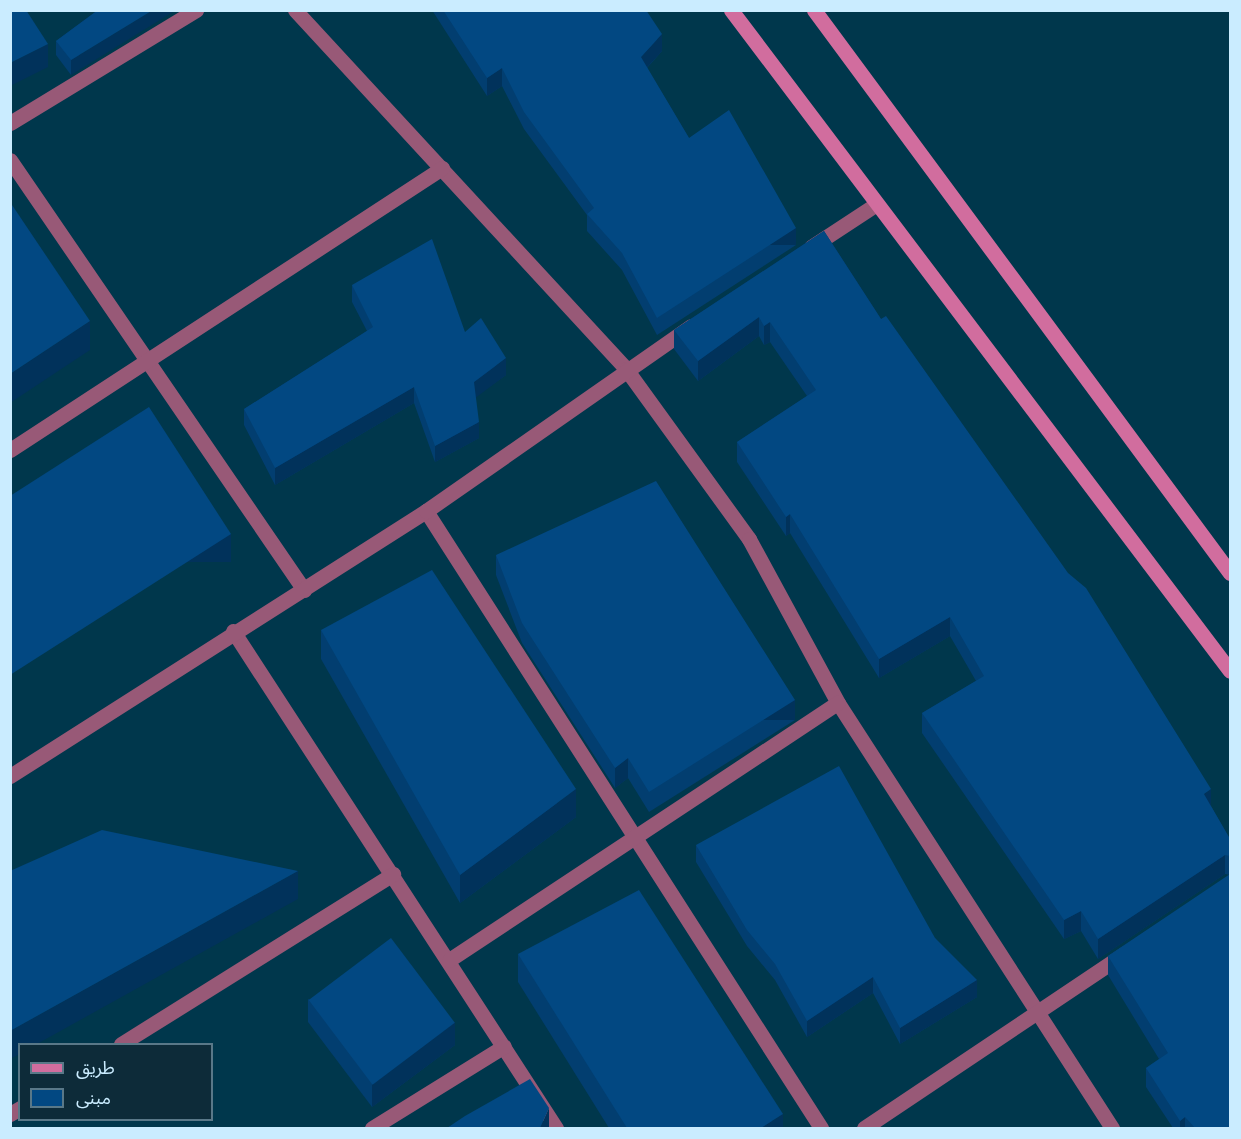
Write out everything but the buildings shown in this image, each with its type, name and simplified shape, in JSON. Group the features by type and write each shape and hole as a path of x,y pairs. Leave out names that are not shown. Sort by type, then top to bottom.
{"main road":[{"path":"731,10 875,205 1230,671"},
{"path":"814,10 1230,573"}],"street":[{"path":"10,123 196,10"},
{"path":"295,10 626,369 749,539 798,620 838,703 1112,1128"},
{"path":"10,160 304,590"},
{"path":"10,450 442,168"},
{"path":"801,254 875,205"},
{"path":"10,776 233,631 304,590 426,511 626,369 704,318"},
{"path":"426,511 821,1128"},
{"path":"233,631 449,960 556,1128"},
{"path":"449,960 633,835 838,703"},
{"path":"123,1043 393,874"},
{"path":"864,1128 1143,941"},
{"path":"372,1128 504,1046"}]}
